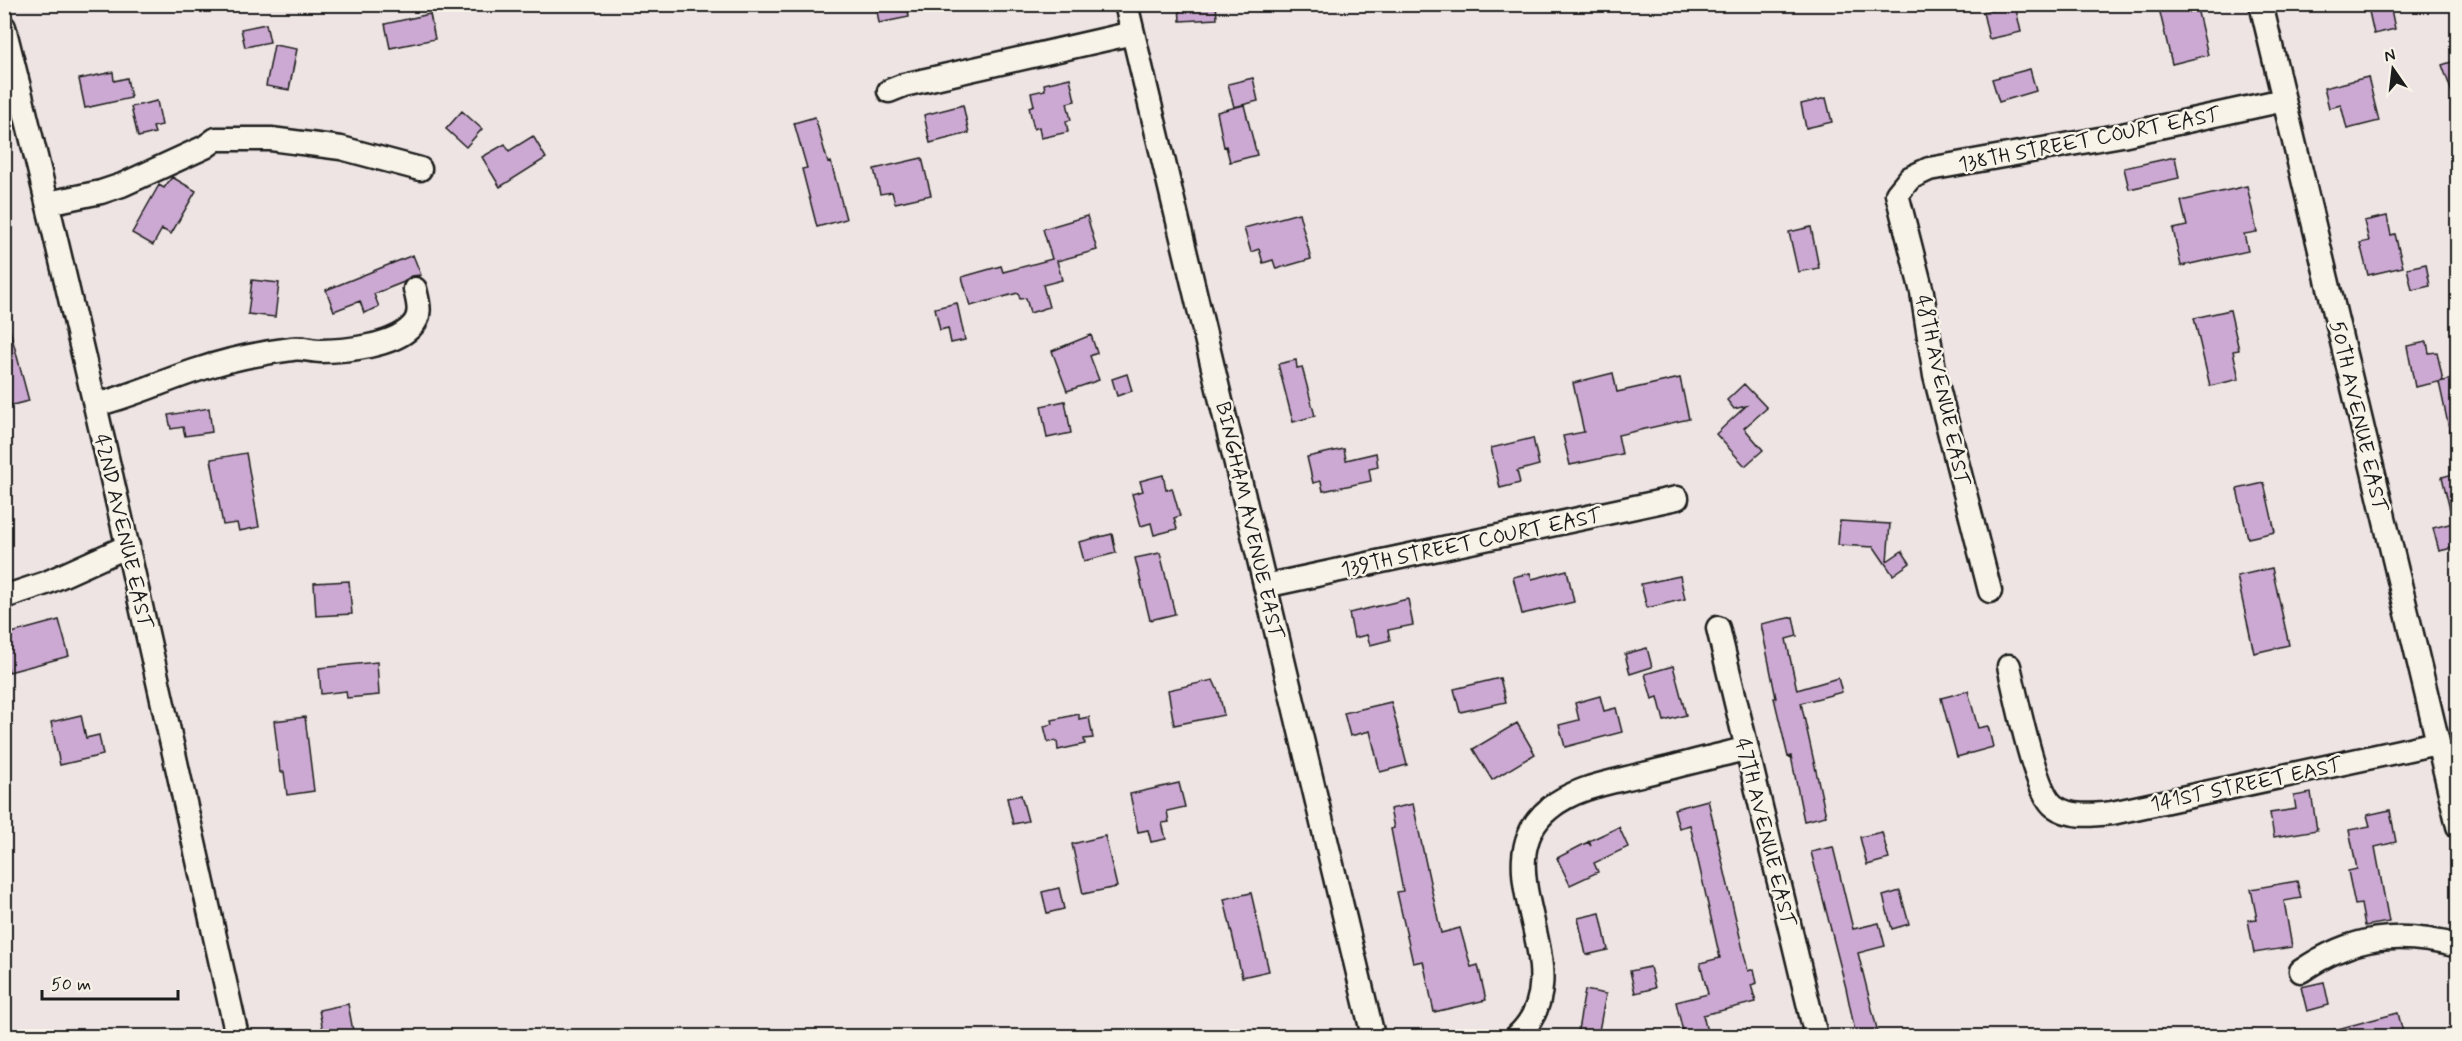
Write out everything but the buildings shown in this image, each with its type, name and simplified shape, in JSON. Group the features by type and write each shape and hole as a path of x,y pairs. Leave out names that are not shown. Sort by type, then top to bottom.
{"street":[{"name":"BINGHAM AVENUE EAST","path":"1126,4 1373,1036"},
{"name":"50TH AVENUE EAST","path":"2261,4 2445,748 2457,826"},
{"name":"42ND AVENUE EAST","path":"4,27 48,202 128,546 237,1036"},
{"path":"890,91 904,85 1133,33"},
{"name":"138TH STREET COURT EAST","path":"1900,189 1910,178 1929,169 2121,135 2284,100"},
{"path":"48,202 101,192 122,185 205,147 216,139 271,139 341,148 420,169"},
{"name":"48TH AVENUE EAST","path":"1900,189 1897,194 1922,292 1935,376 1990,591"},
{"path":"95,405 128,397 186,374 231,360 296,348 319,351 385,342 407,331 417,320 419,304 415,289"},
{"name":"139TH STREET COURT EAST","path":"1265,586 1677,498"},
{"path":"4,597 46,583 128,546"},
{"name":"47TH AVENUE EAST","path":"1718,628 1745,749 1816,1036"},
{"name":"141ST STREET EAST","path":"2009,666 2035,768 2045,794 2055,807 2077,814 2112,813 2445,748"},
{"path":"1517,1036 1534,1014 1541,982 1542,962 1525,890 1522,864 1532,829 1539,819 1549,808 1560,801 1593,788 1745,749"},
{"path":"2301,971 2337,950 2377,938 2404,937 2457,946"}]}
